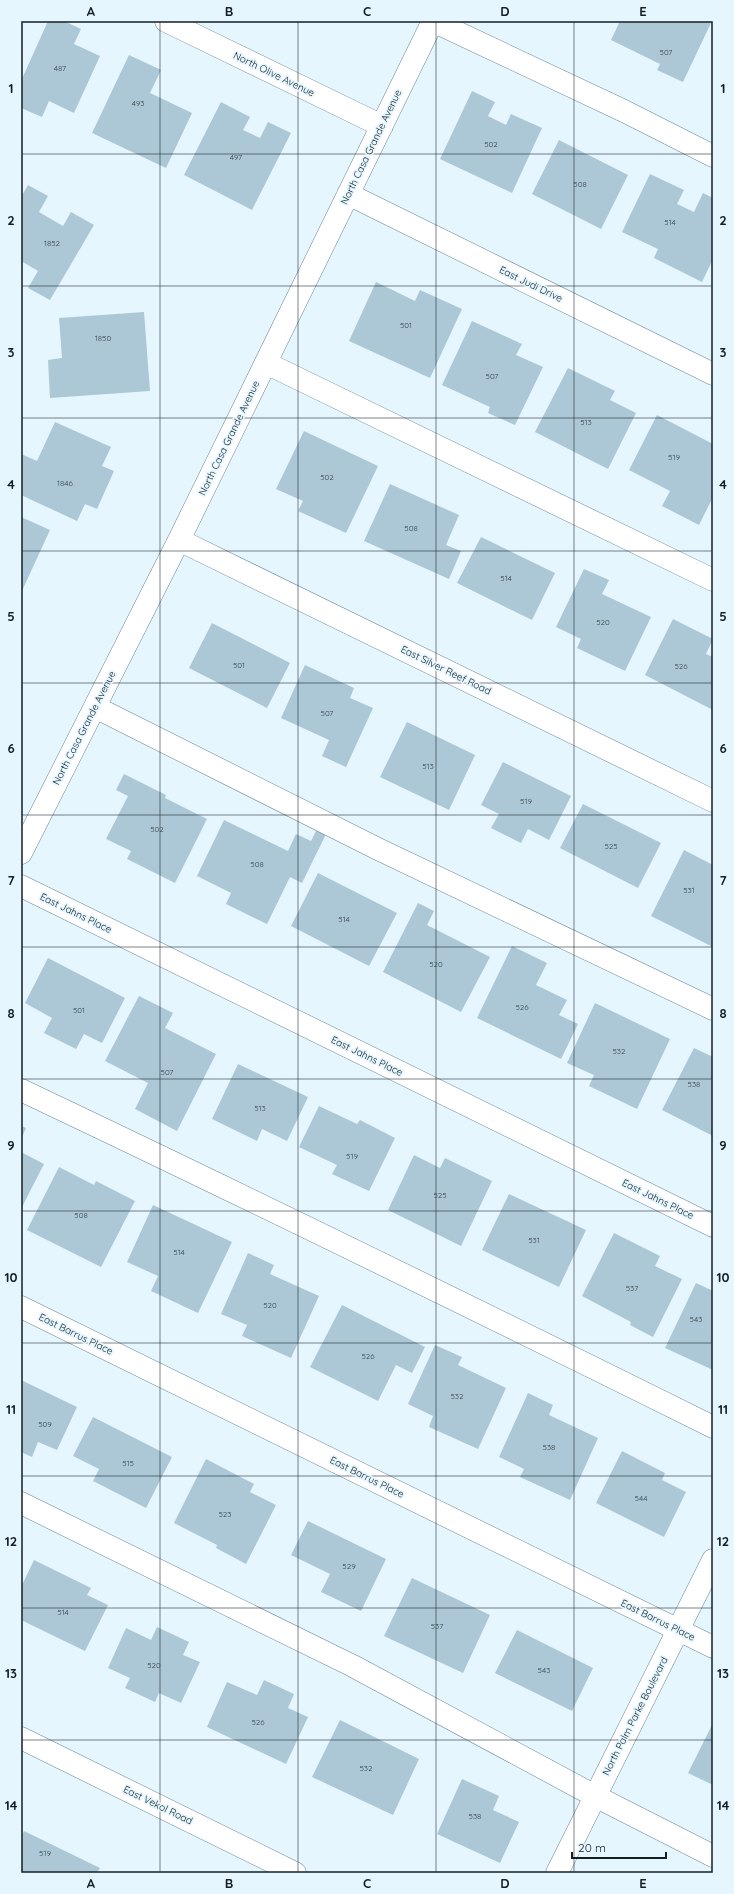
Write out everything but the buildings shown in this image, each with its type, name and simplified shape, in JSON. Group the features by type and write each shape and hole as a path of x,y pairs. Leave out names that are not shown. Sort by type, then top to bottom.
{"street":[{"name":"North Olive Avenue","path":"166,21 382,126"},
{"name":"North Casa Grande Avenue","path":"21,853 179,540 433,21"},
{"path":"433,21 624,111 713,156"},
{"name":"East Judi Drive","path":"348,194 713,374"},
{"path":"266,363 713,580"},
{"name":"East Silver Reef Road","path":"179,540 713,801"},
{"path":"95,707 378,849 713,1009"},
{"name":"East Jahns Place","path":"21,886 713,1226"},
{"path":"21,1090 498,1320 713,1427"},
{"name":"East Barrus Place","path":"21,1306 713,1647"},
{"path":"21,1503 353,1666 595,1796 713,1856"},
{"name":"North Palm Parke Boulevard","path":"557,1873 713,1560"},
{"name":"East Vekol Road","path":"21,1738 295,1873"}]}
